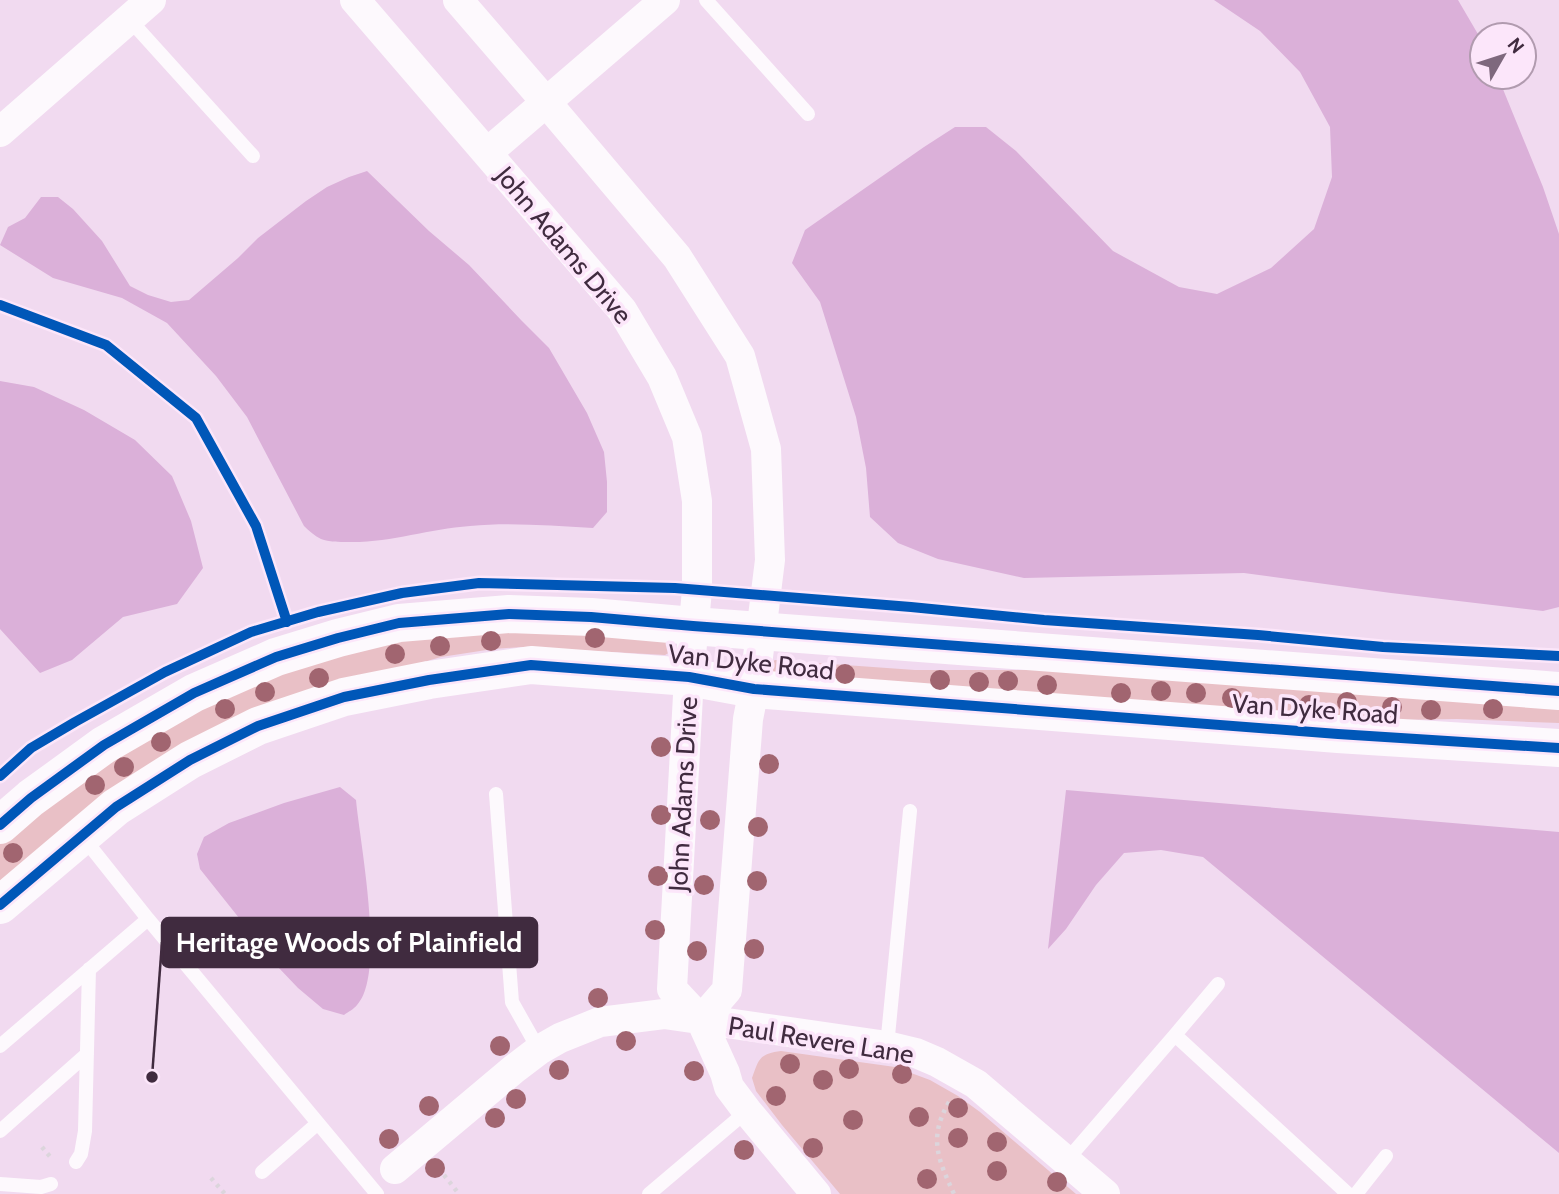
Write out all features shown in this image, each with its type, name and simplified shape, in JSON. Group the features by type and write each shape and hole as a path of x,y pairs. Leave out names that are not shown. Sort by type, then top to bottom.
{"street":[{"name":"John Adams Drive","path":"355,0 622,310 662,377 687,437 697,501 697,590 689,677 672,989 701,1020 729,1087 816,1194"},
{"path":"458,0 677,257 740,356 766,449 770,560 748,719 727,990 701,1020"},
{"path":"487,153 665,0"},
{"path":"0,132 140,10"},
{"name":"Van Dyke Road","path":"0,825 31,798 104,745 194,693 276,657 400,623 509,614 591,617 1559,691"},
{"name":"Van Dyke Road","path":"0,905 116,807 190,761 258,726 344,697 429,680 531,665 689,677 754,688 1338,734 1559,748"},
{"name":"Paul Revere Lane","path":"395,1169 514,1069 559,1038 600,1022 664,1014 887,1046 916,1053 976,1084 1105,1194"}],"lane":[{"path":"706,0 808,114"},
{"path":"140,10 253,156"},
{"path":"496,794 512,1002 539,1050"},
{"path":"887,1046 910,811"},
{"path":"81,836 377,1194"},
{"path":"0,1046 148,919"},
{"path":"76,1162 81,1154 85,1131 89,969"},
{"path":"1067,1160 1217,984"},
{"path":"1175,1035 1348,1194"},
{"path":"0,1131 87,1054"},
{"path":"649,1194 747,1111"},
{"path":"262,1172 318,1123"},
{"path":"1356,1194 1387,1156"},
{"path":"0,1184 41,1187 51,1184"}],"path":[{"path":"953,1095 941,1116 937,1147 940,1164 954,1194"},
{"path":"42,1147 52,1159"},
{"path":"444,1175 460,1194"},
{"path":"211,1178 225,1194"}],"shaded area":[{"path":"1214,0 1458,0 1470,21 1468,21 1468,91 1504,91 1559,234 1559,607 1543,611 1244,573 1024,578 938,559 898,543 870,517 866,468 856,417 820,302 792,263 805,230 955,127 986,127 1016,151 1113,251 1179,287 1217,294 1271,268 1314,229 1332,177 1330,127 1300,72 1260,31"},
{"path":"367,171 429,231 469,265 549,348 587,413 604,452 607,512 593,528 485,525 364,542 321,539 304,526 247,417 216,376 167,323 122,298 53,278 0,245 8,227 25,218 41,197 58,197 73,209 102,241 130,286 171,302 189,300 258,238 306,201 327,187"},
{"path":"0,381 34,387 84,410 135,440 172,476 191,521 203,568 177,604 123,617 72,660 40,673 0,629"},
{"path":"476,628 667,639 672,649 665,655 522,647 493,649 441,657 341,686 0,886 0,839 146,729 326,654"},
{"path":"775,660 915,670 1051,670 1559,704 1559,723 1457,719 1329,721 772,674 770,663"},
{"path":"340,787 356,800 366,876 370,938 370,966 365,989 357,1005 344,1015 323,1009 278,967 200,869 197,854 204,837 229,823"},
{"path":"1066,790 1559,832 1559,1153 1203,857 1161,850 1124,853 1048,949"},
{"path":"781,1051 895,1067 930,1080 980,1112 1076,1194 840,1194 756,1091 752,1078 758,1062 768,1054"}],"cycle path":[{"path":"0,305 106,345 196,418 256,526 287,622"},
{"path":"0,776 31,748 75,722 165,672 251,632 318,612 402,593 479,583 675,588 1383,647 1559,656"},
{"path":"0,825 31,798 104,745 194,693 276,657 399,623 509,614 591,617 1559,691"},
{"path":"0,905 116,807 190,760 258,726 344,697 429,680 531,665 689,677 754,689 1338,734 1559,748"}],"place":[{"name":"Heritage Woods of Plainfield","path":"152,1077"}]}
